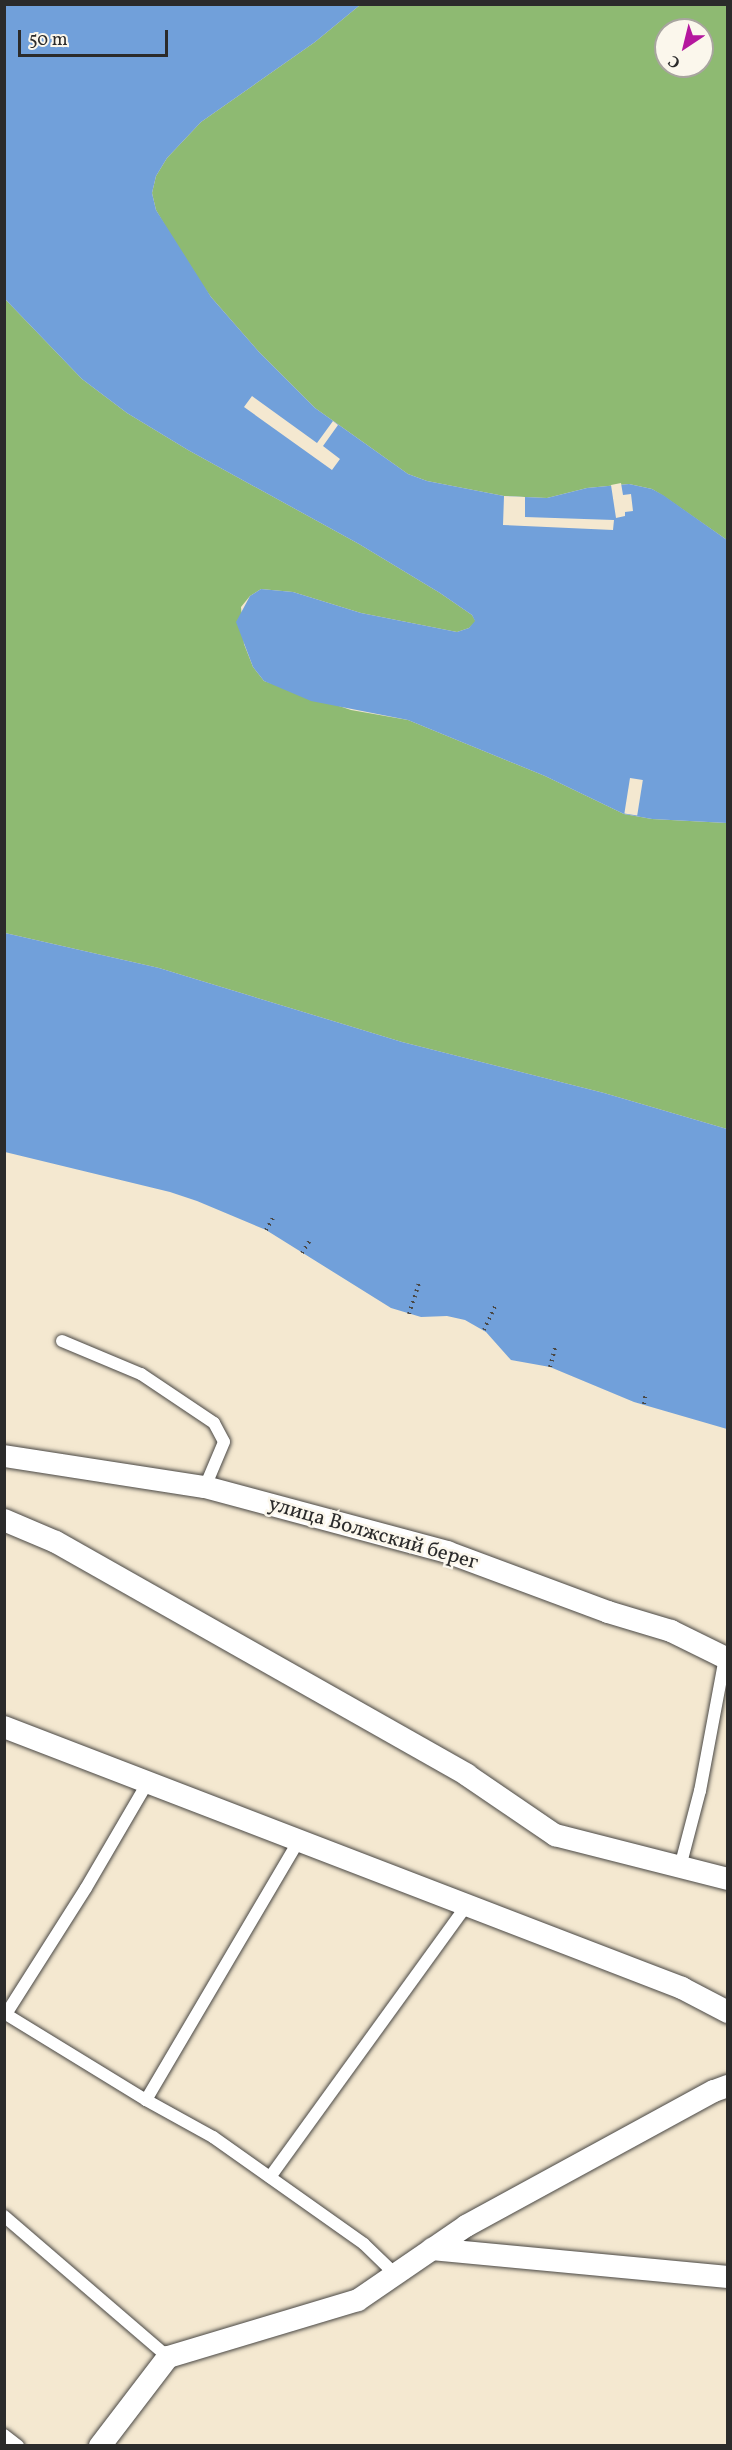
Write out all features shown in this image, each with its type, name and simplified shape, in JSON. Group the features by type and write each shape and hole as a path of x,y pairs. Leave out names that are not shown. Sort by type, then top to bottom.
{"street":[{"name":"улица Волжский берег","path":"4,1456 205,1487 447,1552 608,1612 671,1631 726,1659"},
{"path":"4,1520 56,1542 467,1775 555,1835 728,1879"},
{"path":"4,1728 682,1988 728,2012"},
{"path":"100,2445 168,2357 358,2300 477,2220 714,2091 728,2086"},
{"path":"432,2249 728,2277"}],"lane":[{"path":"62,1341 141,1374 214,1423 224,1443 205,1487"},
{"path":"680,1867 700,1791 726,1659"},
{"path":"148,1782 86,1888 5,2013 146,2100 213,2137 364,2244 395,2274"},
{"path":"146,2100 299,1840"},
{"path":"270,2177 467,1905"},
{"path":"4,2216 168,2357"},
{"path":"4,2435 18,2445"}],"path":[{"path":"266,1230 273,1218"},
{"path":"302,1253 310,1240"},
{"path":"409,1314 419,1283"},
{"path":"483,1330 495,1306"},
{"path":"550,1367 556,1345"},
{"path":"644,1404 646,1392"}],"green space":[{"path":"360,5 727,5 727,540 652,489 629,484 587,488 547,498 504,496 427,481 408,474 315,408 259,352 211,297 188,265 156,210 152,193 156,176 167,158 201,122 315,42"},
{"path":"5,299 82,379 127,413 188,450 359,544 440,593 472,615 476,622 469,628 457,632 361,613 293,592 261,589 250,596 241,607 244,644 253,667 264,681 351,710 408,720 545,776 624,814 652,819 727,823 727,1129 604,1093 402,1042 159,968 5,933"}],"water":[{"path":"5,5 360,5 315,42 201,122 167,158 156,176 152,193 156,210 211,297 259,352 315,408 408,474 427,481 504,496 547,498 587,488 629,484 652,489 663,495 727,540 727,823 652,819 624,814 545,776 408,720 311,701 264,681 253,667 236,622 250,596 261,589 293,592 361,613 457,632 469,628 475,621 472,615 440,593 359,544 188,450 127,413 82,379 5,299"},
{"path":"5,933 159,968 402,1042 604,1093 727,1129 727,1429 634,1402 550,1367 511,1360 486,1332 465,1320 447,1316 421,1317 391,1308 266,1230 197,1201 170,1192 5,1152"}],"pier":[{"path":"252,396 317,443 333,421 338,425 323,446 340,459 332,470 244,407"},
{"path":"621,483 623,495 631,494 633,511 625,512 625,516 616,518 611,485"},
{"path":"504,496 525,497 525,517 614,520 613,530 503,525"},
{"path":"630,778 643,780 637,816 624,814"}]}
